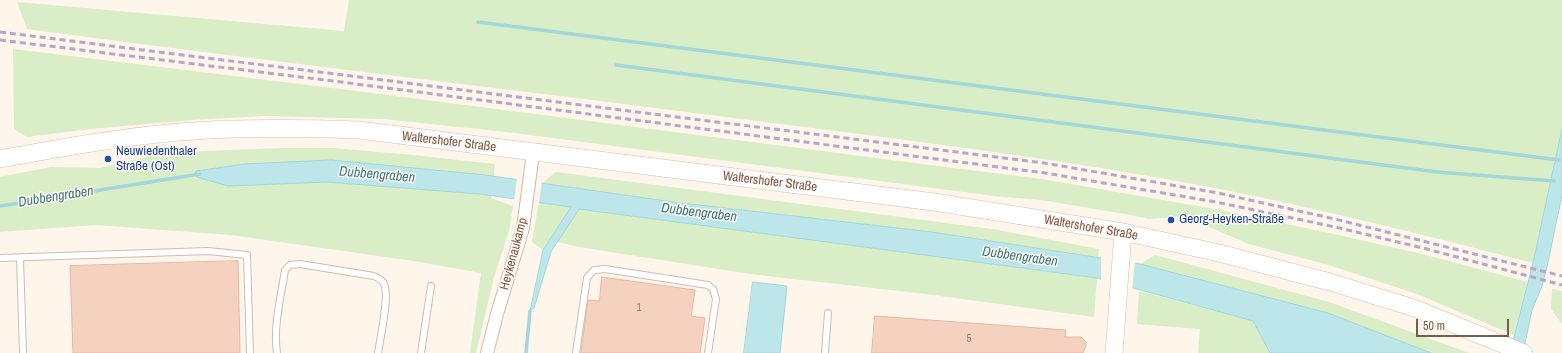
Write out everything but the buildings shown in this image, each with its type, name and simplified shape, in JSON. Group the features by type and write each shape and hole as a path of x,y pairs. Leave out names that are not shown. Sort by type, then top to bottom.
{"main road":[{"name":"Waltershofer Straße","path":"0,159 85,144 180,132 287,128 359,130 532,153 934,202 1123,232 1219,253 1337,284 1414,308 1517,350"},
{"path":"1114,353 1123,232"}],"street":[{"name":"Heykenaukamp","path":"487,353 497,314 515,257 526,208 532,153"}],"lane":[{"path":"0,258 208,251 247,255 250,353"},
{"path":"20,258 23,353"},
{"path":"277,353 277,323 285,270 290,265 300,264 374,276 381,280 385,285 386,295 378,353"},
{"path":"576,353 587,278 594,270 605,269 708,285 713,289 716,299 708,353"},
{"path":"421,353 431,286"},
{"path":"825,353 828,313"}],"green space":[{"path":"349,0 1562,0 1562,129 1533,263 1377,224 1259,197 1050,160 879,136 27,29 17,2 344,31"},
{"path":"13,49 349,90 1042,179 1215,209 1334,234 1422,254 1528,282 1514,335 1417,294 1332,266 1249,244 1202,224 1178,217 1148,219 1041,200 994,196 515,133 384,119 264,116 192,120 90,129 27,137 14,129"},
{"path":"333,148 495,164 491,198 513,206 509,231 494,277 476,353 470,353 481,273 414,261 231,235 96,225 0,232 0,177 51,167 100,168 151,156 203,151"},
{"path":"556,172 992,229 1099,249 1098,258 932,232 673,202 542,183"},
{"path":"539,202 571,207 543,250 532,242"},
{"path":"579,209 1097,278 1094,317 926,294 750,274 579,247 557,242"},
{"path":"1155,255 1329,302 1469,353 1431,353 1328,313 1140,264"},
{"path":"1552,289 1562,291 1562,324 1551,309"},
{"path":"1139,291 1253,321 1270,353 1198,353 1200,329 1137,324"}],"water":[{"path":"1562,129 1562,195 1547,267 1542,286 1532,310 1523,353 1510,353 1533,263"},
{"path":"332,160 485,175 673,202 932,232 1140,264 1328,313 1431,353 1270,353 1253,321 1097,278 579,209 551,252 534,308 530,311 543,250 571,207 480,194 327,182 228,186 197,177 195,174 196,171 245,164"},
{"path":"753,282 787,286 780,353 744,353"}],"pier":[{"path":"517,178 542,181 539,204 514,201"},
{"path":"1101,256 1135,261 1132,291 1101,282"}],"waterway":[{"path":"478,22 1559,160"},
{"path":"616,65 1437,172 1554,181"},
{"name":"Dubbengraben","path":"0,206 200,174"},
{"path":"526,353 530,311"}],"railway":[{"path":"0,32 1044,163 1218,193 1335,219 1562,276"},
{"path":"0,40 333,81 1045,173 1216,202 1335,227 1423,248 1562,285"}],"place":[{"name":"Neuwiedenthaler Straße (Ost)","path":"108,159"},
{"name":"Georg-Heyken-Straße","path":"1171,220"}]}
